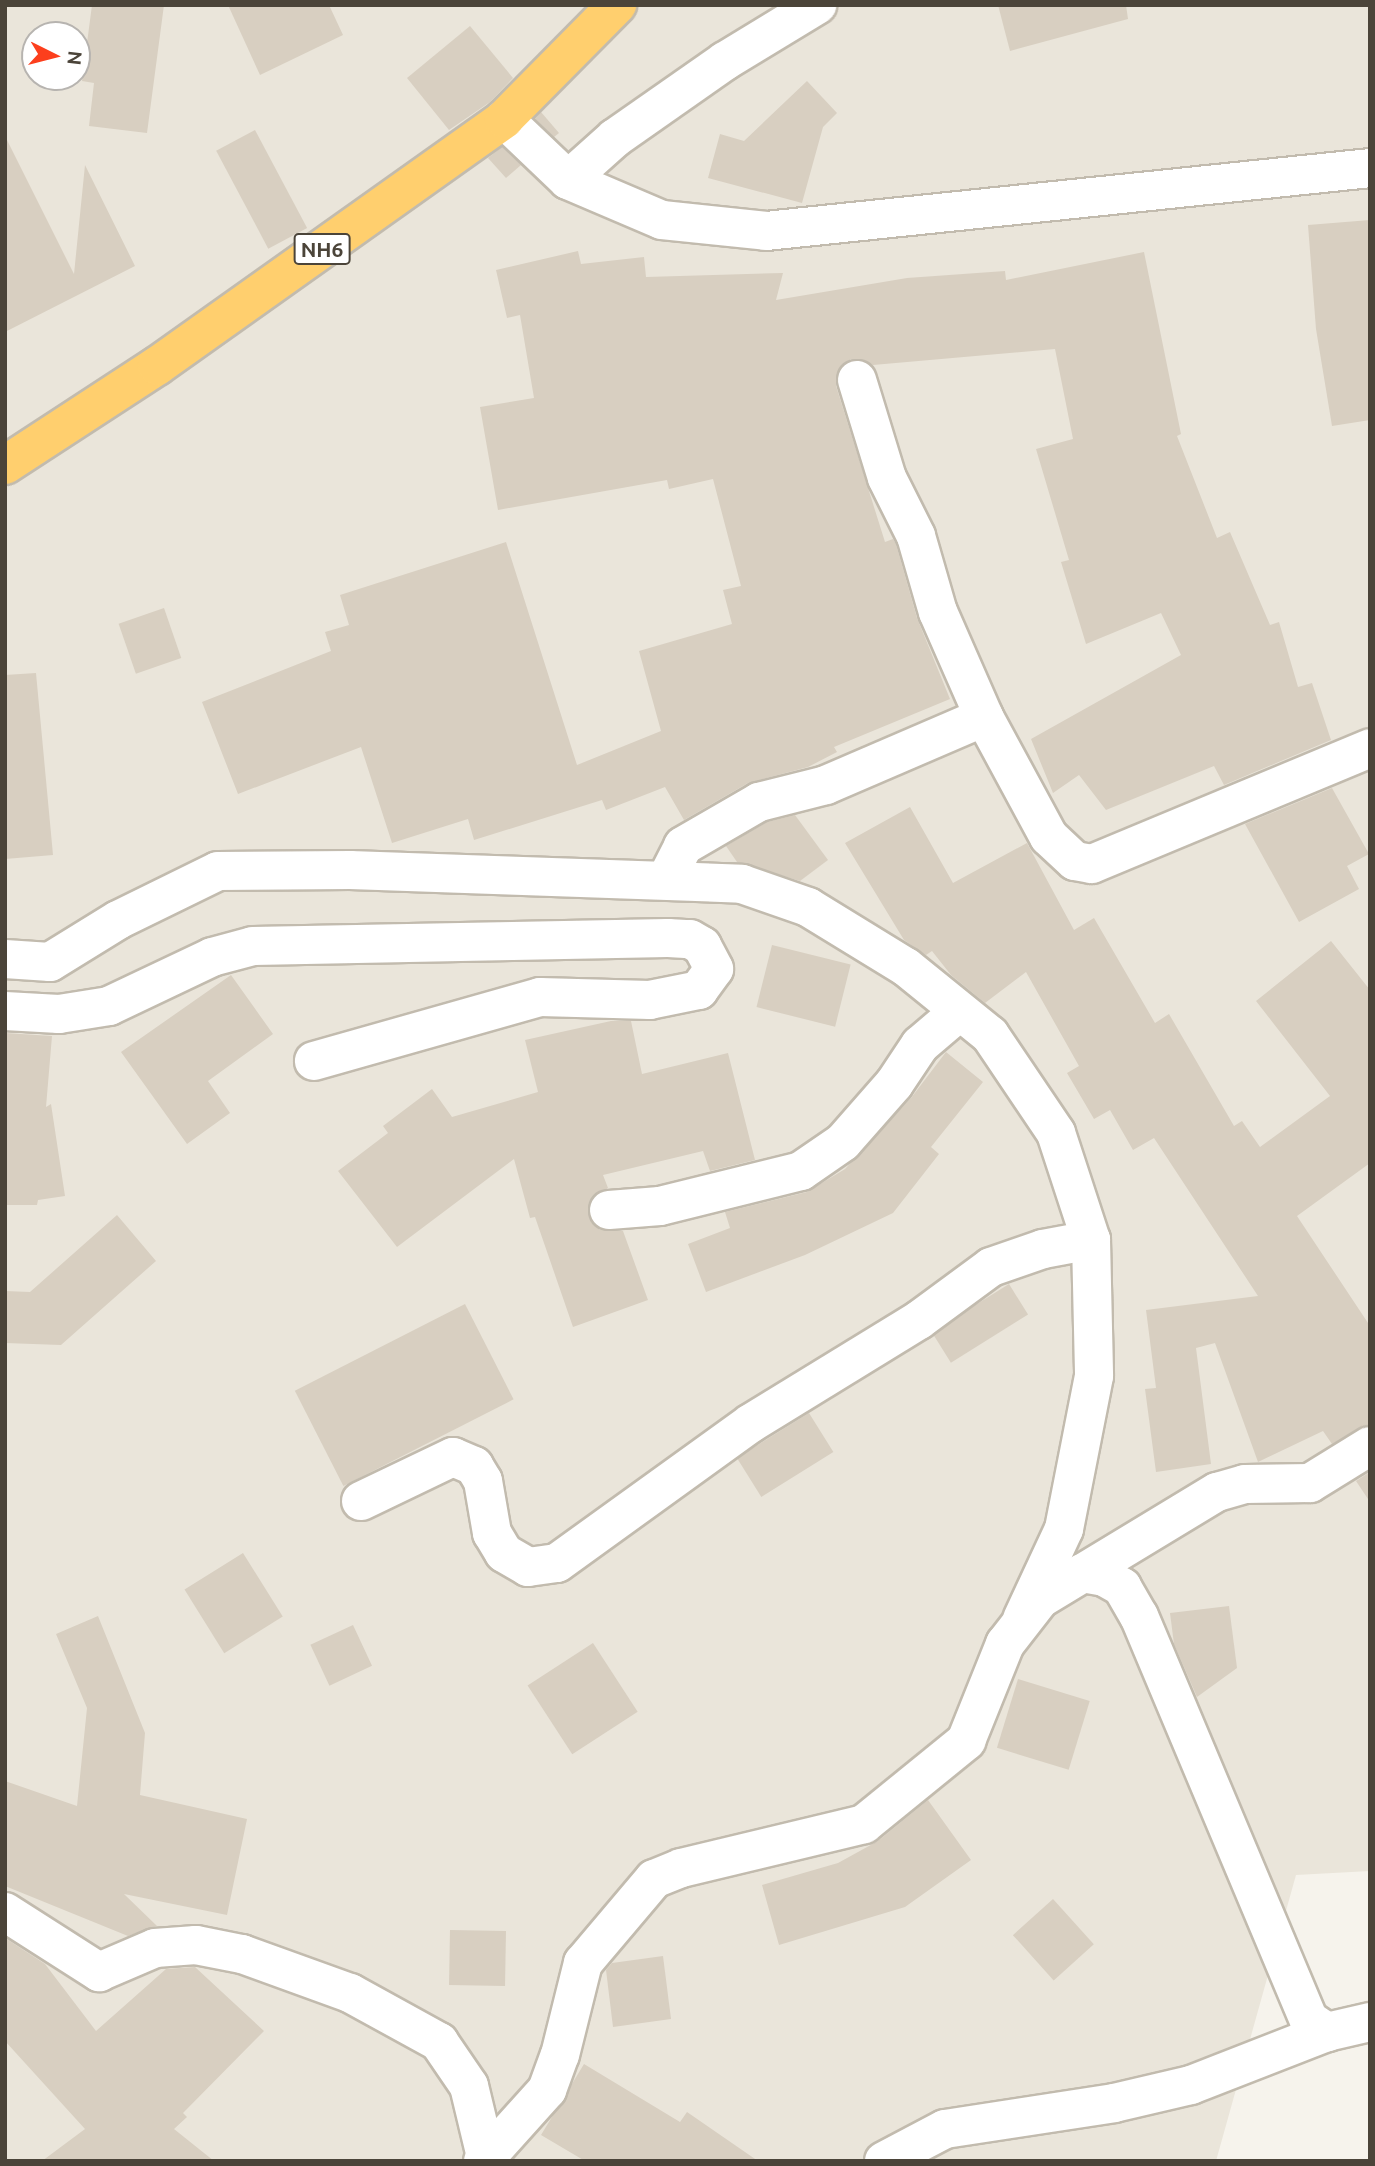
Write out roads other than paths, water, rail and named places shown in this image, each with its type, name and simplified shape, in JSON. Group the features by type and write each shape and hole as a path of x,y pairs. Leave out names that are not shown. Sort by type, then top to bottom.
{"highway":[{"name":"NH6","path":"5,466 157,366 504,119 617,5"}],"street":[{"path":"568,180 615,138 725,61 817,5"},
{"path":"504,119 568,180 662,220 766,231 1370,167"},
{"path":"858,380 887,478 916,536 938,612 984,717 1049,837 1075,862 1092,864 1370,748"},
{"path":"666,880 683,846 759,802 826,785 984,717"},
{"path":"5,959 50,962 118,920 218,871 350,870 742,884 808,906 906,967 990,1035 1056,1133 1091,1240 1094,1376 1064,1529 1022,1619"},
{"path":"5,1011 59,1014 109,1006 212,957 253,946 668,937 690,939 702,946 714,969 699,990 650,1000 540,997 314,1061"},
{"path":"609,1210 660,1206 801,1171 843,1142 894,1084 920,1045 960,1011"},
{"path":"361,1501 453,1457 474,1466 483,1481 492,1532 504,1553 528,1567 557,1563 751,1423 919,1320 991,1267 1044,1249 1091,1240"},
{"path":"486,2160 547,2090 560,2055 583,1963 634,1898 654,1879 681,1868 864,1824 965,1741 1005,1644 1040,1598 1217,1492 1245,1484 1310,1483 1370,1446"},
{"path":"1082,1573 1104,1577 1122,1587 1139,1615 1309,2020 1327,2032"},
{"path":"5,1912 99,1972 155,1948 196,1945 242,1954 350,1993 439,2042 469,2086 486,2160"},
{"path":"884,2161 945,2129 1114,2103 1191,2085 1327,2032 1370,2022"}]}
